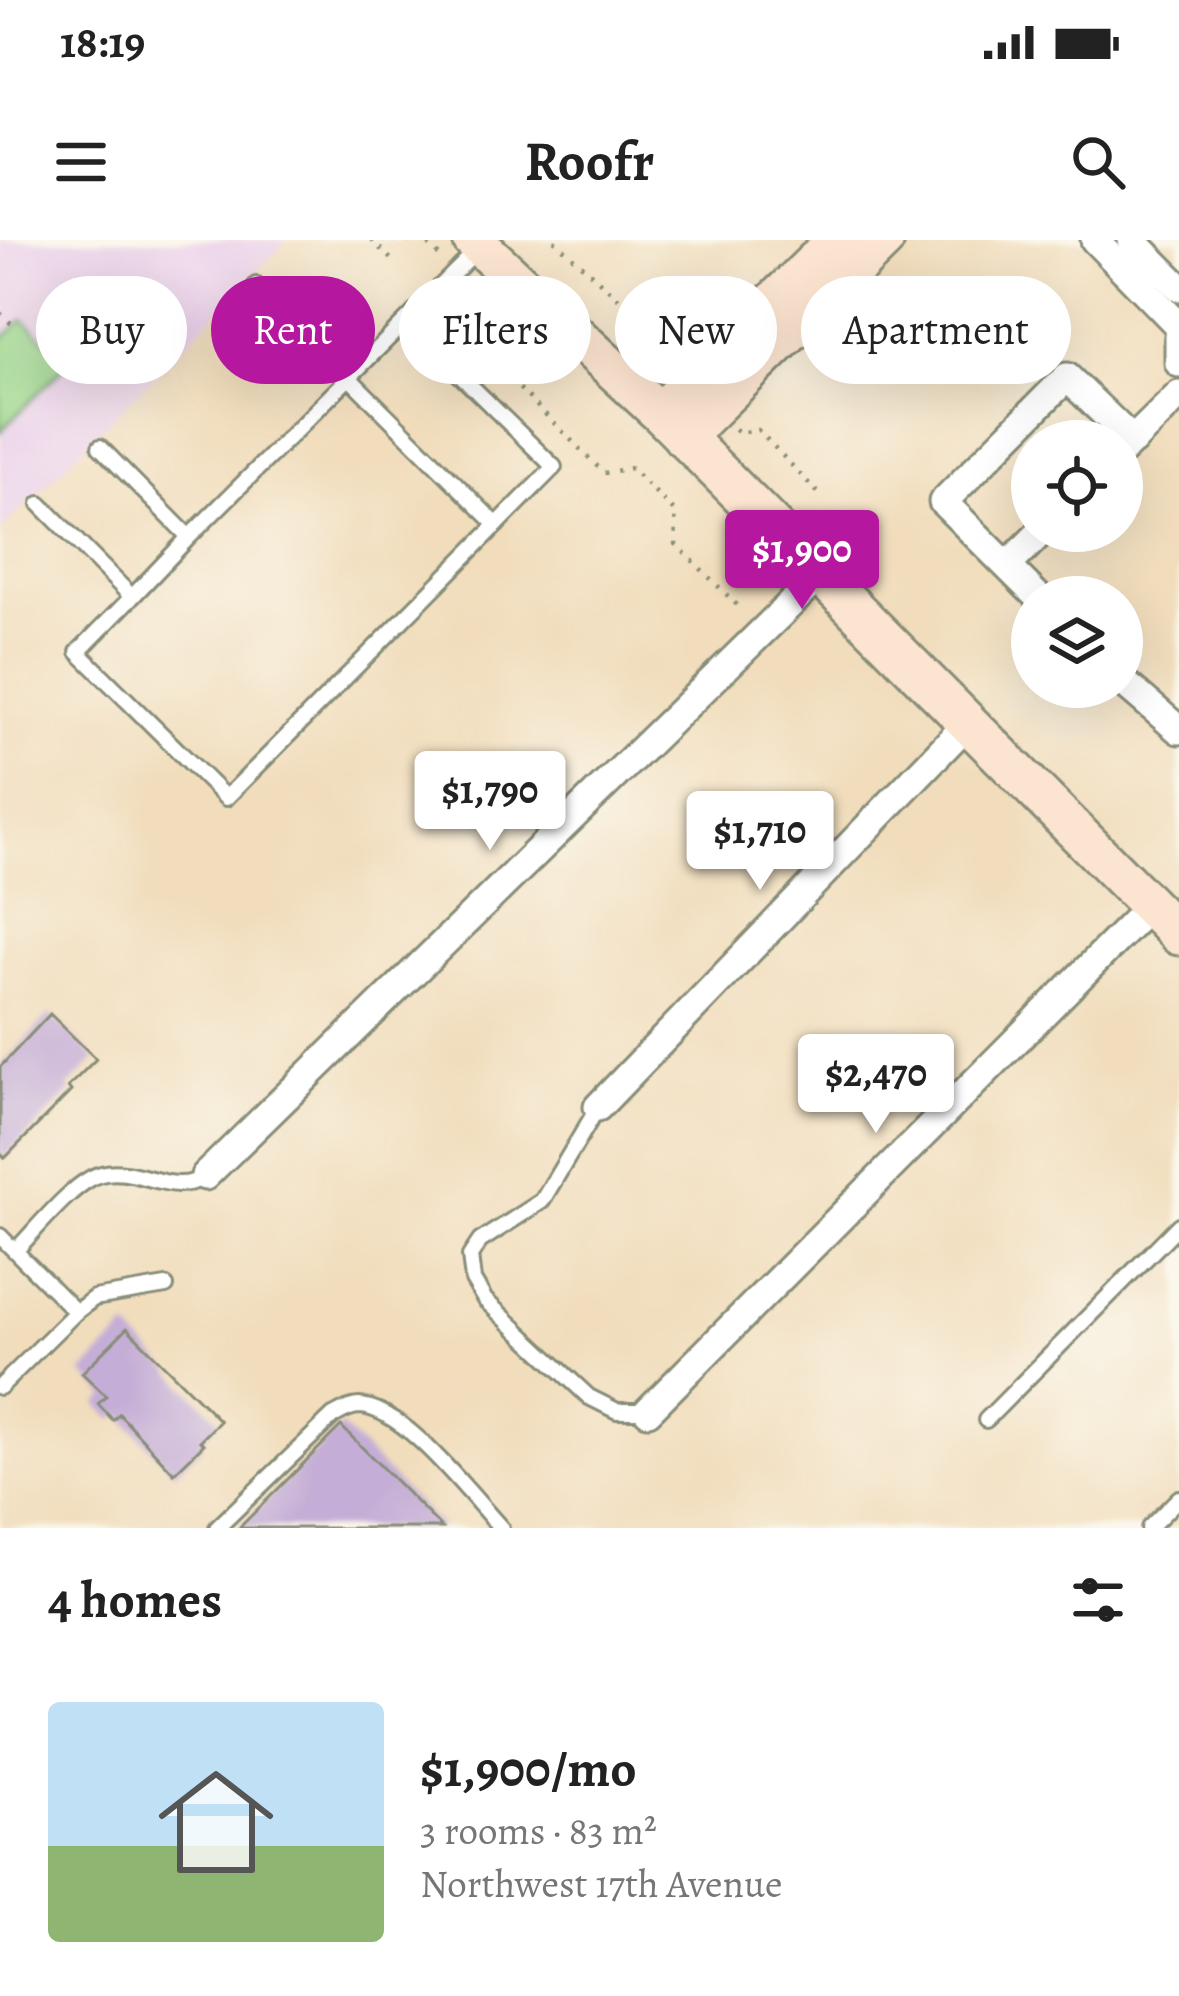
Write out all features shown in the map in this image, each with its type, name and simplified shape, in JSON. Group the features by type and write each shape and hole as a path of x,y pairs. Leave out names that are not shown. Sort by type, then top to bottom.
{"street":[{"path":"672,425 837,240"},
{"path":"672,425 884,240"},
{"path":"1095,240 1179,330 1179,363"},
{"path":"1132,240 1179,287"},
{"path":"470,253 672,425 1179,935"},
{"path":"1024,420 1067,377 1104,420"},
{"path":"1143,430 1179,395"},
{"path":"1011,433 943,502 1017,576"},
{"path":"1007,566 1021,552"},
{"path":"205,1176 819,576"},
{"path":"1143,699 1179,730"},
{"path":"598,1107 968,722"},
{"path":"648,1411 1150,906"}],"lane":[{"path":"375,351 470,253"},
{"path":"343,384 79,652 226,798 554,467 469,384"},
{"path":"355,384 497,525"},
{"path":"100,447 189,537"},
{"path":"40,504 132,597"},
{"path":"598,1107 542,1201 480,1241 470,1256 473,1280 485,1300 589,1397 616,1411 648,1411"},
{"path":"15,1251 97,1175 131,1174 178,1185 205,1176"},
{"path":"986,1420 1179,1225"},
{"path":"0,1236 76,1312"},
{"path":"0,1388 94,1298 166,1286"},
{"path":"217,1528 333,1416 355,1405 378,1410 400,1423 501,1528"},
{"path":"1149,1528 1179,1498"}],"path":[{"path":"371,240 392,260"},
{"path":"382,240 427,242 470,253 483,298 488,357 604,473 631,468 661,497 675,512 676,544 749,616"},
{"path":"554,240 615,295"},
{"path":"0,313 15,327"},
{"path":"728,422 740,433 758,430 820,495"}],"shaded area":[{"path":"0,240 288,240 252,276 211,276 211,318 187,342 187,276 36,276 36,384 145,384 0,531"}],"green space":[{"path":"23,319 36,331 36,384 47,384 0,432 0,342"}],"building":[{"path":"50,1014 96,1059 5,1158 0,1152 0,1067"},
{"path":"127,1328 220,1421 174,1473 119,1414 113,1420 98,1404 106,1396 82,1373"},
{"path":"341,1426 442,1528 239,1528"}]}
